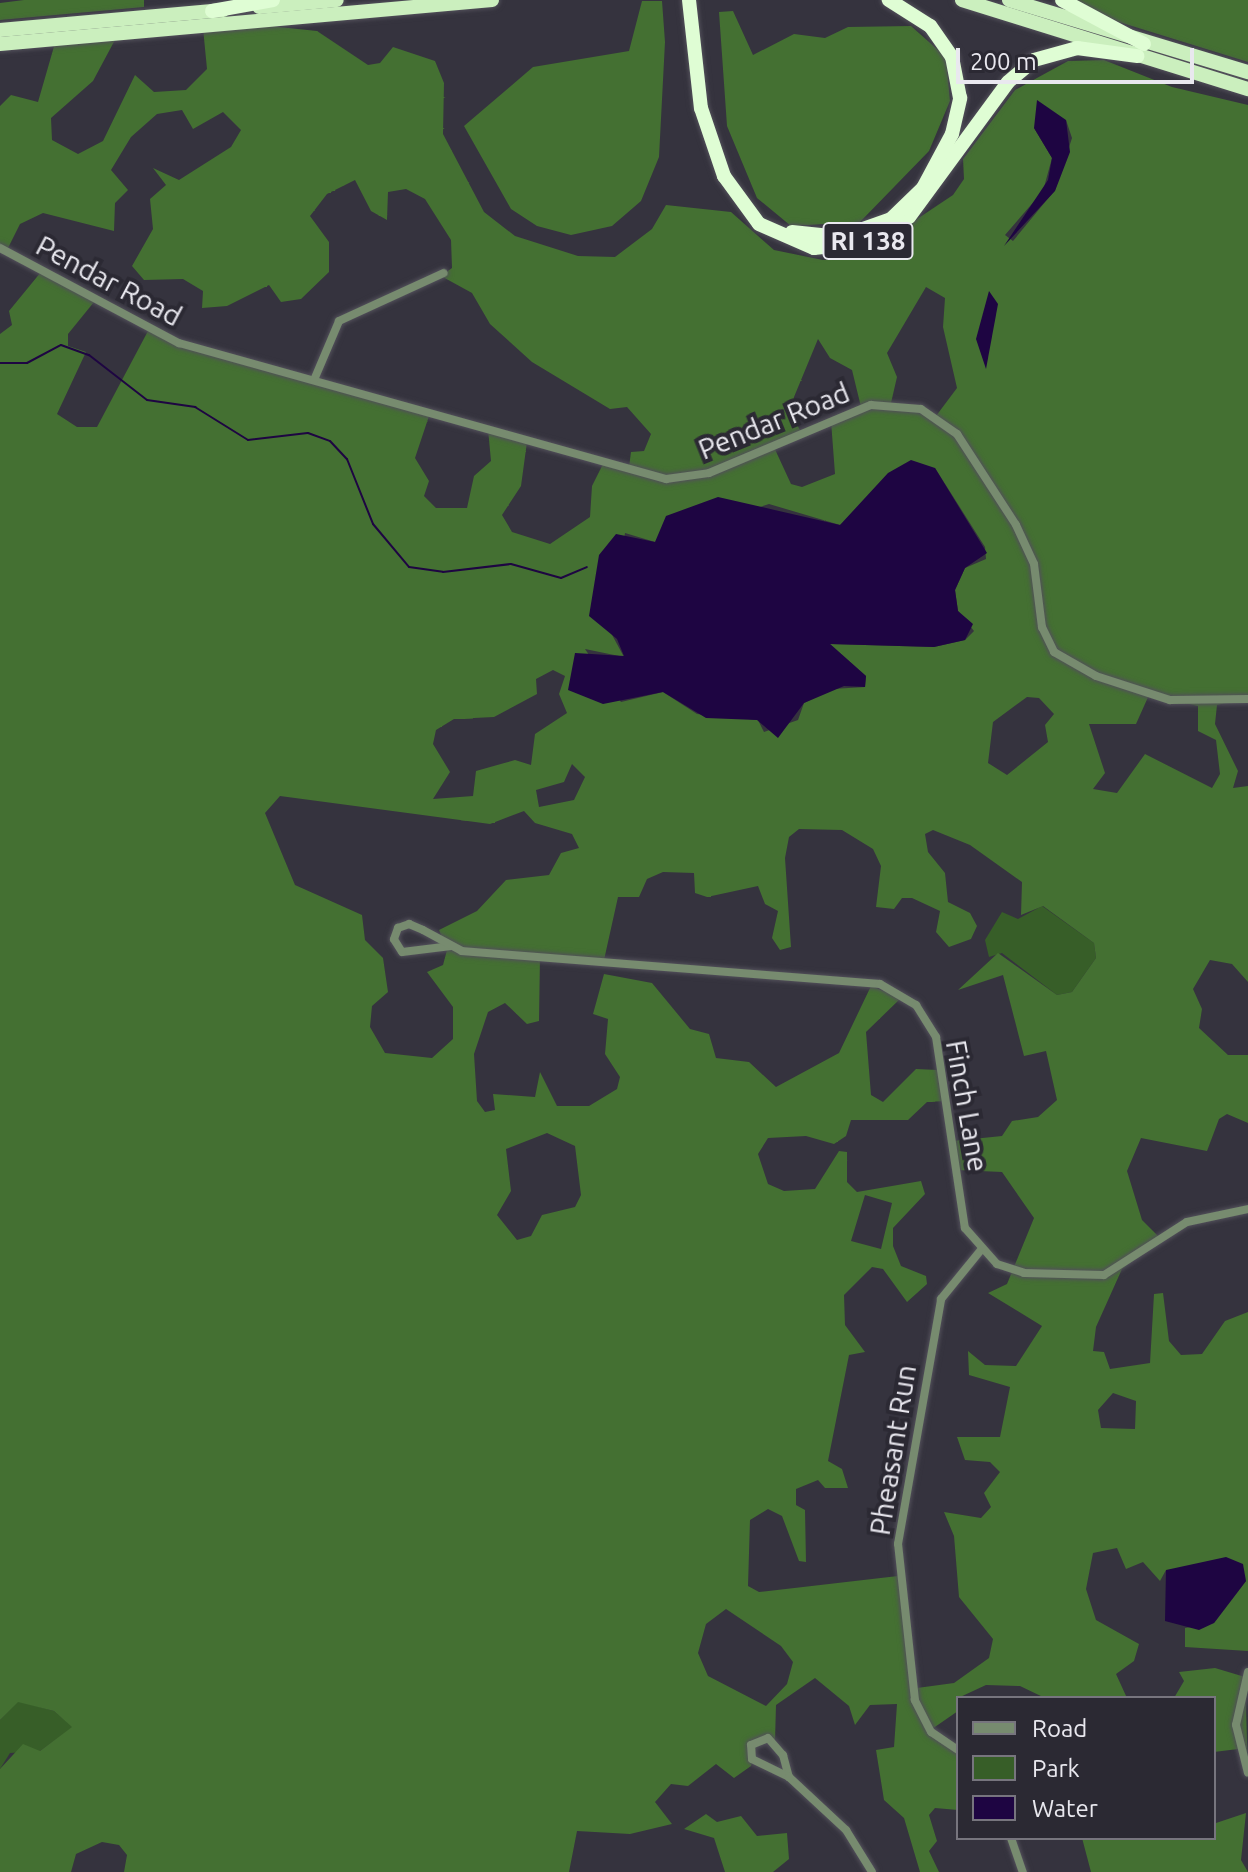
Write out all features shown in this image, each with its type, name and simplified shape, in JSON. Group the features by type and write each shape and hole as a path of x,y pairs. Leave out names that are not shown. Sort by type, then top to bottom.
{"highway":[{"path":"212,11 273,0"},
{"path":"0,30 337,0"},
{"path":"0,44 492,0"},
{"name":"RI 138","path":"689,0 701,108 724,176 759,224 814,248 860,243 909,217 1008,82 1034,60 1077,48 1140,50"},
{"path":"697,0 709,103 739,185 780,227 830,238 868,230 901,212 932,174 956,121 959,87 947,48 923,21 889,0"},
{"path":"962,0 1140,50 1248,72"},
{"path":"1009,0 1248,89"},
{"path":"1062,0 1140,50"}],"street":[{"name":"Pendar Road","path":"0,248 159,336 676,480 740,462 871,405 921,409 957,434 1016,525 1034,564 1042,627 1054,652 1096,676 1170,700 1248,699"},
{"path":"314,380 339,321 444,273"},
{"name":"Finch Lane","path":"451,946 409,924 394,939 402,952 451,946 880,984 916,1005 936,1037 965,1228 981,1250"},
{"path":"981,1250 1024,1273 1094,1277 1119,1270 1187,1222 1248,1209"},
{"name":"Pheasant Run","path":"956,1749 931,1732 915,1700 898,1544 941,1299 981,1250"},
{"path":"1248,1672 1236,1725 1248,1773"},
{"path":"789,1777 779,1747 756,1739 752,1759 789,1777 846,1830 872,1872"},
{"path":"1012,1840 1023,1872"}],"green space":[{"path":"24,0 144,0 144,7 0,20 0,3"},
{"path":"1075,0 1248,0 1248,62 1119,22"},
{"path":"642,1 662,1 665,42 659,157 641,201 612,226 571,235 537,226 511,209 464,126 533,67 629,51"},
{"path":"733,11 753,55 794,34 825,38 848,27 911,26 946,57 950,101 929,151 860,222 791,226 757,198 727,126 719,12"},
{"path":"260,25 317,31 368,65 380,63 393,47 435,61 444,83 443,134 484,212 515,236 578,256 615,257 652,229 666,205 731,212 774,250 823,260 860,257 953,195 964,179 963,159 1015,90 1068,61 1104,60 1172,87 1248,105 1248,698 1217,705 1215,724 1238,771 1233,788 1248,786 1248,982 1232,964 1210,960 1193,989 1202,1009 1199,1028 1228,1055 1248,1055 1248,1123 1227,1114 1219,1119 1207,1151 1141,1138 1127,1171 1142,1220 1161,1239 1122,1269 1096,1327 1093,1351 1104,1352 1110,1369 1150,1363 1154,1294 1163,1293 1169,1341 1181,1355 1202,1354 1225,1321 1248,1312 1248,1651 1185,1647 1185,1628 1214,1623 1246,1581 1166,1570 1160,1581 1143,1562 1126,1569 1117,1548 1093,1553 1086,1589 1096,1620 1139,1644 1134,1661 1116,1674 1126,1696 1041,1696 1020,1686 986,1685 956,1696 956,1712 932,1729 956,1753 956,1810 935,1808 929,1815 937,1841 929,1851 939,1872 920,1872 904,1818 884,1800 876,1750 894,1747 897,1704 870,1705 855,1725 849,1706 815,1678 776,1705 775,1741 757,1746 751,1766 734,1778 716,1764 688,1786 671,1784 655,1802 672,1824 630,1834 577,1831 569,1872 124,1872 127,1855 119,1845 102,1842 76,1854 71,1872 0,1872 0,1769 23,1744 40,1751 72,1727 54,1711 18,1702 0,1720 0,334 12,325 9,311 41,272 94,302 68,334 68,346 86,352 57,414 77,427 97,427 148,331 430,413 415,458 429,481 424,496 436,508 467,508 474,476 491,461 488,429 527,442 521,486 502,515 512,532 550,544 590,517 592,486 604,462 629,467 631,452 644,451 651,434 627,407 610,409 532,362 490,324 472,293 441,276 452,268 451,240 425,199 406,189 388,192 387,220 371,211 355,180 327,194 310,216 329,242 329,272 301,299 281,302 269,285 227,306 202,308 203,291 183,279 144,280 132,266 153,229 150,199 166,185 153,168 179,180 231,147 241,130 223,112 193,129 182,110 157,114 131,137 111,170 128,190 115,203 114,231 43,213 20,224 7,250 0,249 0,106 11,95 38,102 55,43 116,38 93,81 51,118 52,140 78,154 103,141 135,75 154,92 186,90 207,69 203,28","holes":["1066,120 1072,138 1055,190 1013,241 1005,235 1043,191 1052,158 1034,128","926,287 945,298 943,327 957,388 936,416 891,403 897,377 887,353","818,339 830,358 852,370 861,407 831,421 835,474 802,487 791,484 773,445 802,434 792,415 794,397","935,468 985,547 986,559 965,568 955,590 958,611 974,631 965,640 934,647 830,644 866,676 865,687 832,689 804,703 798,720 764,732 758,720 697,714 663,692 621,702 585,649 624,657 610,631 625,533 655,542 769,504 840,525","553,670 565,676 559,694 567,713 535,734 531,765 515,760 476,771 473,796 433,799 450,772 433,744 436,730 454,719 494,717 537,694 536,679","1149,695 1198,706 1198,731 1216,740 1220,774 1212,788 1145,754 1117,793 1093,789 1105,773 1089,724 1136,724","1027,697 1039,698 1054,714 1045,725 1048,742 1007,775 988,763 993,722","572,764 585,777 574,800 539,807 536,790 564,782","280,796 490,824 524,811 535,823 572,834 579,848 561,853 549,875 506,880 477,911 439,930 447,950 443,965 427,972 453,1007 453,1039 432,1058 385,1053 370,1027 372,1006 388,992 383,958 365,940 362,915 295,885 265,813","799,829 842,830 873,849 881,866 876,907 894,909 902,898 912,898 940,911 936,932 949,947 971,939 977,926 970,913 948,902 945,873 928,852 925,834 933,830 970,845 1022,882 1021,915 1043,906 1094,943 1096,958 1072,992 1057,995 998,953 958,990 1003,975 1024,1056 1046,1051 1057,1100 1038,1117 1012,1121 1002,1136 953,1141 957,1170 1002,1172 1034,1218 1007,1284 988,1293 1042,1326 1016,1366 985,1365 968,1351 969,1375 1010,1387 1000,1437 957,1437 965,1460 990,1462 1000,1472 984,1493 991,1507 981,1518 944,1512 954,1536 959,1597 993,1639 989,1658 954,1683 917,1688 898,1576 759,1592 748,1586 750,1520 768,1509 782,1516 799,1561 806,1562 805,1510 796,1505 796,1489 818,1480 825,1488 848,1488 842,1469 828,1461 849,1355 865,1352 845,1325 844,1295 872,1267 883,1269 907,1302 927,1284 926,1276 901,1266 893,1246 893,1228 925,1194 921,1181 857,1192 847,1182 847,1152 839,1151 815,1189 784,1191 768,1184 758,1154 768,1138 806,1136 834,1144 846,1136 851,1120 908,1120 927,1102 945,1101 938,1070 916,1069 883,1102 871,1095 866,1032 901,998 871,986 839,1053 776,1087 749,1062 716,1058 709,1034 690,1029 652,983 604,974 593,1014 608,1019 605,1054 620,1077 617,1089 589,1106 557,1106 540,1072 535,1097 493,1094 495,1110 485,1112 477,1101 474,1054 488,1012 505,1003 527,1024 539,1021 540,957 604,960 618,897 639,897 647,879 663,872 694,873 695,893 707,897 758,886 765,904 778,911 772,938 780,950 791,947 785,858 789,837","547,1133 575,1146 581,1195 575,1207 542,1215 531,1236 517,1240 497,1215 511,1191 506,1149","865,1195 892,1203 881,1249 851,1241","1113,1393 1136,1401 1135,1429 1101,1428 1098,1410","726,1609 781,1646 793,1662 787,1684 766,1706 708,1676 698,1653 706,1624"]},
{"path":"1042,906 1094,943 1096,958 1072,992 1057,995 1002,953 989,957 985,940 1002,912 1018,919"},
{"path":"1215,1668 1245,1677 1248,1774 1238,1749 1216,1752 1216,1696 1175,1696 1184,1681 1179,1672"},
{"path":"18,1701 54,1711 73,1727 40,1751 10,1753 0,1769 0,1720"},
{"path":"1246,1813 1241,1860 1248,1872 1091,1872 1083,1840 1216,1840 1216,1823"},
{"path":"706,1814 717,1822 741,1816 757,1836 787,1833 789,1859 773,1872 725,1872 714,1838 684,1829"}],"water":[{"path":"1037,100 1066,120 1070,152 1055,191 1004,246 1048,180 1052,158 1034,128"},
{"path":"989,291 998,304 986,369 976,339"},
{"path":"911,460 935,468 987,553 965,568 955,590 958,611 973,624 965,640 934,647 830,644 866,676 865,687 844,686 804,703 778,738 757,720 706,718 663,692 603,704 568,690 575,653 624,656 617,639 589,616 599,555 616,534 655,542 666,516 718,497 840,525 888,473"},
{"path":"1226,1557 1243,1564 1246,1581 1214,1623 1199,1630 1165,1621 1166,1570"}],"waterway":[{"path":"0,363 27,363 61,345 89,355 147,400 195,407 248,440 308,433 330,441 347,459 373,524 409,567 443,572 511,564 561,578 587,567"}]}
